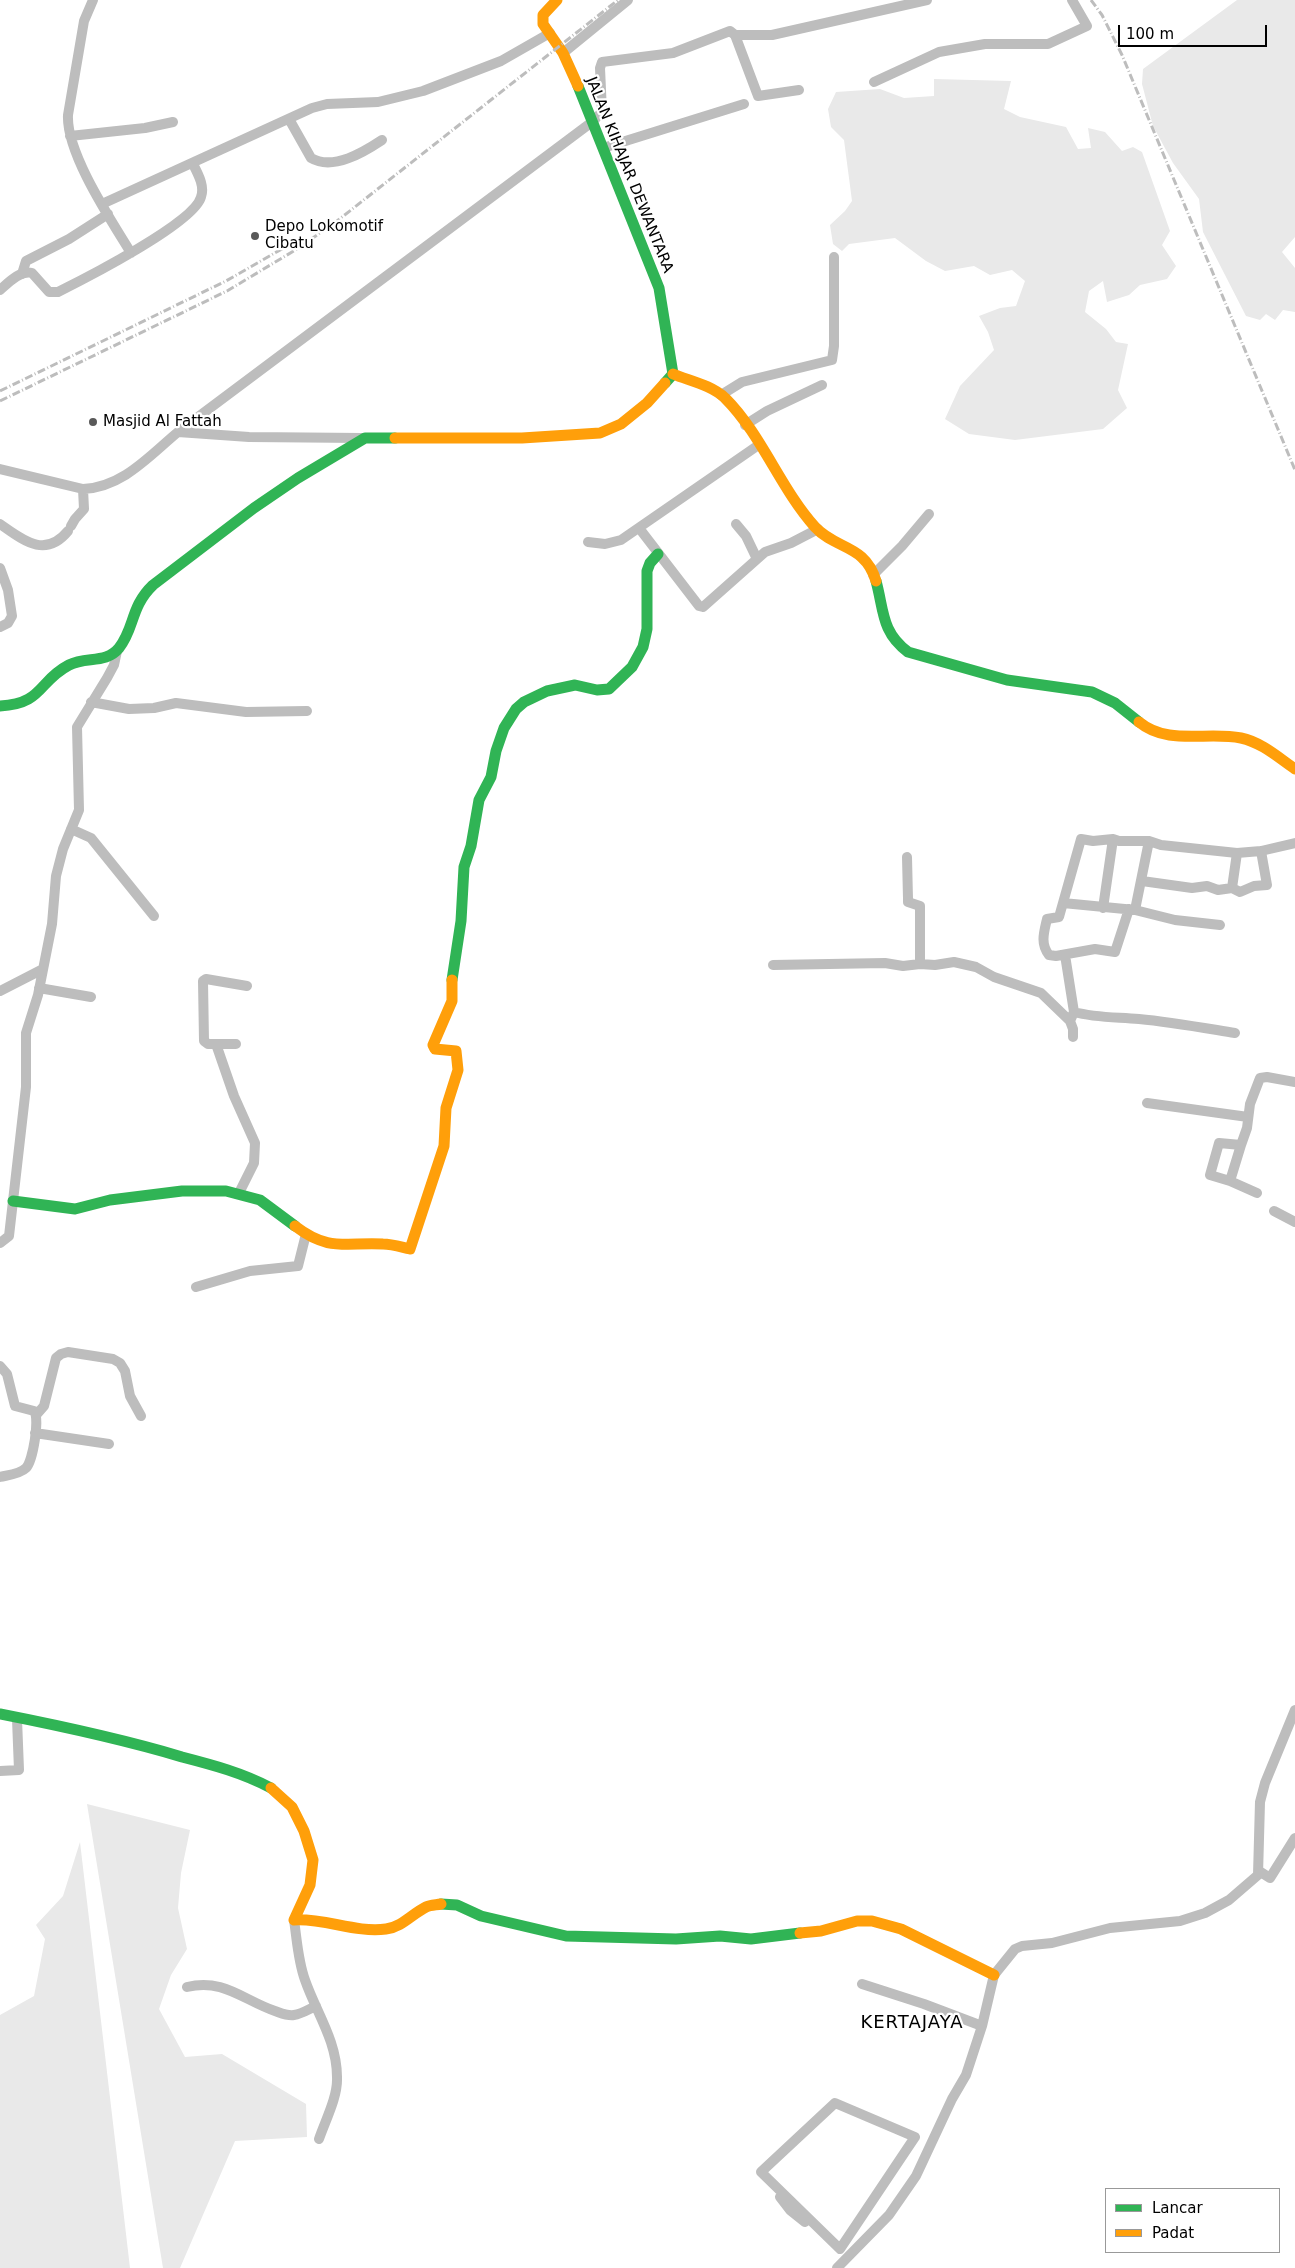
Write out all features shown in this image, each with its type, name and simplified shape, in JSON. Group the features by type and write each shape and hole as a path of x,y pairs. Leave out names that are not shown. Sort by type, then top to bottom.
{"street":[{"path":"93,0 84,21 68,115 70,136 85,174 131,253"},
{"name":"JALAN KIHAJAR DEWANTARA","path":"557,0 546,10 542,20 543,24 563,53 604,148 659,288 664,307 673,374"},
{"path":"563,53 628,0"},
{"path":"734,35 772,35 927,0"},
{"path":"874,82 939,52 985,44 1048,44 1087,26 1072,0"},
{"path":"0,469 84,490 97,488 124,477 178,432 592,122 602,112 600,68 602,62 673,53 730,31 734,35 758,96 799,90"},
{"path":"102,204 326,104 378,102 423,91 501,61 550,33"},
{"path":"604,148 744,104"},
{"path":"289,119 311,158 316,161 349,158 382,140"},
{"path":"70,136 145,128 173,122"},
{"path":"0,290 22,274 32,273 49,292 58,292 131,253 189,213 200,202 203,190 193,164"},
{"path":"22,274 26,262 69,239 108,214"},
{"path":"720,395 742,382 832,360 834,346 834,257"},
{"path":"178,432 249,437 365,438 512,438 600,433 620,424 647,403 673,374 710,388 720,395 760,444 806,515 818,529 828,538 857,550 870,566 888,634 898,646 908,652 1007,680 1092,692 1115,703 1147,729 1156,733 1176,736 1240,738 1264,747 1295,769"},
{"path":"745,425 767,411 822,386"},
{"path":"0,1243 8,1236 13,1202 26,1087 26,1033 39,988 52,924 56,876 78,810 77,727 114,665 117,651 140,599 153,585 254,508 298,478 365,438"},
{"path":"588,542 595,544 612,543 639,528 760,444"},
{"path":"0,524 26,543 35,546 58,540 70,529 75,519 84,509 84,490"},
{"path":"873,575 902,546 929,514"},
{"path":"736,524 746,536 757,559"},
{"path":"639,528 699,606 703,607 771,549 791,543 818,529"},
{"path":"13,1202 75,1209 110,1200 182,1191 214,1190 240,1193 269,1205 306,1234 336,1245 384,1244 410,1248 444,1146 446,1108 457,1075 456,1051 435,1049 433,1046 452,1001 452,977 461,922 464,867 470,850 479,800 493,773 496,751 509,718 524,702 547,691 567,687 582,685 597,690 609,689 632,667 645,639 647,568 658,554"},
{"path":"0,568 8,590 12,616 11,621 0,627"},
{"path":"0,706 22,704 34,699 60,670 70,664 103,658 117,651"},
{"path":"91,702 129,709 154,708 176,703 246,712 307,711"},
{"path":"71,829 91,838 154,916"},
{"path":"1149,841 1142,881 1115,952 1095,949 1065,955 1049,955 1045,950 1043,938 1047,919 1059,917 1081,838 1093,841 1113,839 1119,841 1149,841 1161,845 1237,853 1261,851 1295,843"},
{"path":"1103,908 1113,839"},
{"path":"1142,881 1192,888 1207,886 1218,890 1232,888 1240,892 1254,886 1267,885 1261,851"},
{"path":"1232,888 1237,853"},
{"path":"907,857 908,902 920,906 920,964"},
{"path":"1063,903 1132,910 1175,920 1220,925"},
{"path":"1065,955 1073,1037"},
{"path":"773,965 885,963 903,966 935,965 954,962 976,967 994,977 1041,993 1072,1016 1096,1014 1105,1018 1138,1019 1235,1033"},
{"path":"0,991 43,969"},
{"path":"236,1044 208,1044 204,1041 204,980 225,981 247,986"},
{"path":"39,988 91,997"},
{"path":"216,1044 234,1096 255,1143 254,1163 240,1193"},
{"path":"1230,1181 1247,1128 1250,1104 1260,1078 1267,1077 1295,1082"},
{"path":"1147,1103 1248,1117"},
{"path":"1241,1145 1219,1143 1210,1175 1230,1181 1257,1193"},
{"path":"1274,1211 1295,1222"},
{"path":"196,1287 250,1271 298,1266 306,1234"},
{"path":"0,1477 20,1472 28,1466 32,1456 37,1414 44,1406 56,1358 61,1354 68,1352 113,1359 120,1363 125,1371 130,1396 141,1416"},
{"path":"0,1366 7,1374 15,1406 34,1411 37,1414"},
{"path":"35,1433 109,1444"},
{"path":"1263,1874 1260,1802 1276,1754 1291,1731 1295,1710"},
{"path":"0,1714 17,1719 63,1726 138,1744 246,1775 276,1790 292,1807 304,1831 313,1860 310,1885 294,1920 298,1956 304,1978 330,2038 337,2078 336,2088 319,2139"},
{"path":"0,1771 19,1770 17,1719"},
{"path":"1263,1874 1270,1878 1295,1838"},
{"path":"837,2268 889,2215 916,2176 966,2075 982,2026 994,1975 1015,1949 1022,1946 1052,1943 1110,1928 1180,1921 1205,1913 1229,1900 1263,1874"},
{"path":"294,1920 307,1920 366,1929 386,1929 405,1922 426,1907 443,1903 457,1905 481,1916 566,1936 676,1939 720,1936 751,1940 822,1931 857,1921 872,1921 901,1929 994,1975"},
{"path":"187,1987 203,1983 218,1986 263,2007 286,2015 299,2014 316,2006"},
{"path":"862,1984 924,2004 982,2026"},
{"path":"840,2249 915,2137 835,2103 761,2172 790,2210 840,2249 850,2256"}],"shaded area":[{"path":"1237,0 1295,0 1295,237 1282,252 1295,268 1295,312 1283,310 1275,320 1266,314 1260,320 1246,316 1203,232 1199,199 1173,163 1153,126 1142,84 1143,69"},
{"path":"934,79 1011,81 1004,109 1020,117 1066,127 1078,149 1091,148 1088,128 1105,132 1122,151 1133,147 1142,152 1170,231 1162,245 1176,266 1167,279 1140,285 1129,295 1107,302 1103,281 1089,291 1085,312 1106,329 1116,342 1128,344 1118,390 1127,408 1103,429 1015,440 969,434 945,419 960,386 994,350 988,332 979,316 1000,308 1016,306 1025,281 1012,270 990,275 974,266 945,271 926,261 895,238 849,244 842,251 833,244 830,225 845,211 852,201 844,140 831,127 828,109 836,92 880,89 904,98 934,96"},
{"path":"87,1804 190,1830 181,1873 178,1908 187,1949 171,1975 159,2009 185,2057 222,2054 306,2104 307,2137 235,2141 180,2268 163,2268"},
{"path":"80,1842 130,2268 0,2268 0,2015 34,1996 45,1939 36,1925 63,1896"}],"railway":[{"path":"0,401 227,291 297,249 337,221 618,0"},
{"path":"1091,0 1102,15 1122,55 1295,470"},
{"path":"0,391 226,281 301,238"}],"traffic: fast":[{"path":"578,86 659,288 673,374 665,383"},
{"path":"0,706 25,701 39,691 59,671 75,662 102,658 114,653 128,633 140,601 153,585 254,508 298,478 365,438 395,438"},
{"path":"452,980 461,921 464,867 471,846 479,800 491,777 496,751 504,728 516,709 524,702 547,691 575,685 597,690 609,689 632,667 643,647 647,629 647,571 650,563 658,554"},
{"path":"876,581 888,628 893,637 908,652 1007,680 1092,692 1115,703 1139,722"},
{"path":"13,1201 75,1209 110,1200 182,1191 226,1191 260,1200 295,1226"},
{"path":"0,1714 91,1733 159,1750 228,1770 271,1788"},
{"path":"441,1904 457,1905 481,1916 566,1936 676,1939 720,1936 751,1939 800,1933"}],"traffic: slow":[{"path":"557,0 543,15 543,24 563,53 578,86"},
{"path":"673,374 707,387 725,398 750,428 791,496 815,527 865,560 876,581"},
{"path":"395,438 522,438 600,433 621,424 647,403 665,383"},
{"path":"1139,722 1162,734 1175,736 1228,736 1248,740 1270,751 1295,769"},
{"path":"295,1226 318,1240 328,1243 386,1244 410,1249 444,1146 446,1108 458,1070 456,1051 435,1049 433,1045 452,1001 452,980"},
{"path":"271,1788 292,1807 304,1831 313,1860 310,1885 294,1920 317,1921 363,1929 386,1929 402,1923 426,1907 441,1904"},
{"path":"800,1933 821,1931 857,1921 872,1921 901,1929 994,1975"}],"place":[{"name":"Depo Lokomotif Cibatu","path":"255,236"},
{"name":"Masjid Al Fattah","path":"93,422"}],"district":[{"name":"KERTAJAYA","path":"912,2023"}]}
